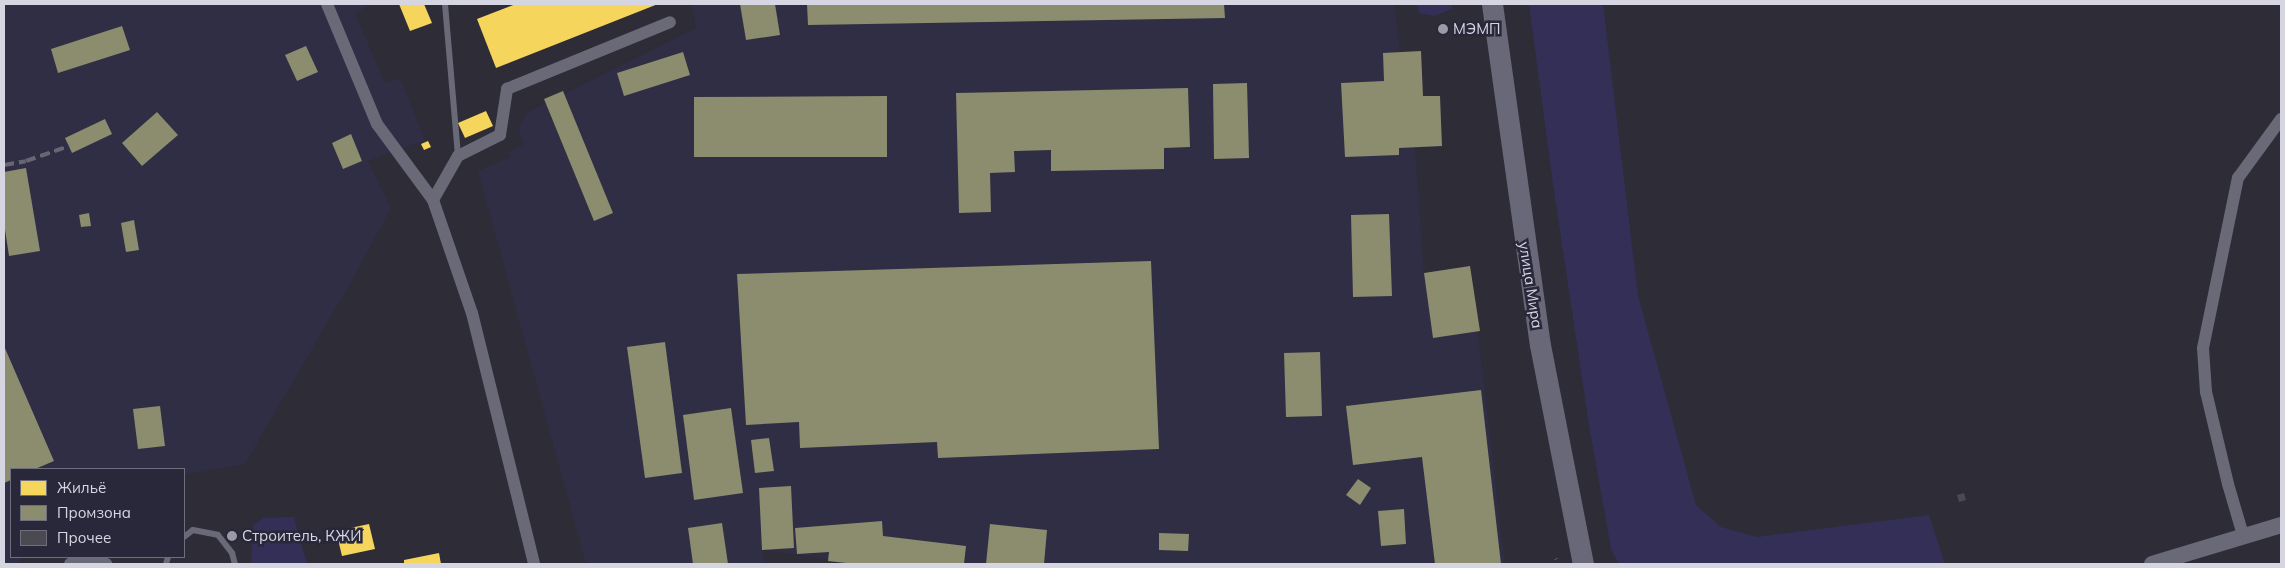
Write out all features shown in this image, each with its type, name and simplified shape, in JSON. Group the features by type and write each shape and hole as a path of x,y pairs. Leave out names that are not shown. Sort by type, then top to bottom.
{"main road":[{"name":"улица Мира","path":"1492,4 1540,345 1583,564"}],"street":[{"path":"327,4 377,124 433,200 472,313 534,564"},
{"path":"433,200 458,156 500,135 507,89 670,22"},
{"path":"2243,535 2228,484 2206,392 2203,348 2238,178 2281,119"},
{"path":"2152,564 2281,525"},
{"path":"70,564 90,558 106,564"}],"lane":[{"path":"444,4 458,156"},
{"path":"185,536 193,530 218,535 232,553 235,564"}],"path":[{"path":"1556,558 1558,564"}],"shaded area":[{"path":"4,4 366,4 367,7 355,13 385,83 400,78 425,140 368,161 391,208 351,282 245,464 185,475 185,468 10,468 10,558 22,558 17,564 4,564"},
{"path":"691,4 1394,4 1400,52 1421,51 1423,96 1440,96 1442,146 1415,148 1424,273 1470,266 1505,564 863,564 763,550 765,564 586,564 478,171 510,157 508,152 524,144 518,128 528,112 696,28"},
{"path":"1417,4 1452,4 1452,9 1434,16 1419,13"},
{"path":"1529,4 1603,4 1638,296 1696,505 1721,527 1757,537 1929,515 1945,564 1619,564 1611,549 1589,425 1553,184"},
{"path":"294,517 307,564 251,564 253,525 263,518"}],"building: Жильё":[{"path":"399,4 424,4 432,23 410,31"},
{"path":"516,4 658,4 496,68 477,19"},
{"path":"486,111 493,126 465,138 458,123"},
{"path":"428,141 431,147 424,150 421,144"},
{"path":"369,524 375,549 342,556 336,531"},
{"path":"439,553 441,564 404,564 404,560"}],"building: Промзона":[{"path":"740,4 775,4 780,35 746,40"},
{"path":"807,4 1224,4 1225,18 808,25"},
{"path":"122,26 130,50 58,73 51,49"},
{"path":"306,46 318,72 297,81 285,55"},
{"path":"1421,51 1423,96 1440,96 1442,146 1399,148 1399,155 1345,157 1341,83 1384,81 1383,53"},
{"path":"683,52 690,75 624,96 617,73"},
{"path":"1247,83 1249,158 1214,159 1213,84"},
{"path":"1188,88 1190,147 1164,148 1164,169 1051,171 1051,150 1014,151 1015,172 990,173 991,212 959,213 956,93"},
{"path":"563,91 613,213 594,221 544,99"},
{"path":"887,96 887,157 694,157 694,97"},
{"path":"157,112 178,135 142,166 122,143"},
{"path":"105,119 112,134 72,153 65,138"},
{"path":"351,134 362,161 343,169 332,143"},
{"path":"26,168 40,251 9,256 4,223 4,172"},
{"path":"89,213 91,226 81,227 79,215"},
{"path":"1389,214 1392,296 1353,297 1351,215"},
{"path":"134,220 139,250 126,252 121,223"},
{"path":"1151,261 1159,449 938,458 937,442 800,448 799,422 746,425 737,274"},
{"path":"1470,266 1480,331 1433,338 1424,273"},
{"path":"665,342 682,473 645,478 627,347"},
{"path":"4,346 54,461 37,468 10,468 10,480 4,483"},
{"path":"1320,352 1322,416 1286,417 1284,353"},
{"path":"1481,390 1501,564 1435,564 1422,457 1353,465 1346,406"},
{"path":"160,406 165,446 138,449 133,409"},
{"path":"731,408 743,493 694,500 683,415"},
{"path":"769,438 774,471 755,473 751,440"},
{"path":"1358,479 1371,488 1360,505 1346,495"},
{"path":"791,486 794,548 762,550 759,488"},
{"path":"1404,509 1406,544 1381,546 1378,511"},
{"path":"882,521 883,536 966,546 964,564 855,564 828,561 829,552 797,554 795,528"},
{"path":"722,523 728,564 693,564 688,528"},
{"path":"990,524 1047,530 1044,564 986,564"},
{"path":"1159,533 1189,534 1188,551 1159,550"}],"building: Прочее":[{"path":"1964,493 1966,500 1959,502 1957,495"}],"railway":[{"path":"4,165 26,161 69,146"}],"place":[{"name":"МЭМП","path":"1443,29"},
{"name":"Строитель, КЖИ","path":"232,536"}]}
